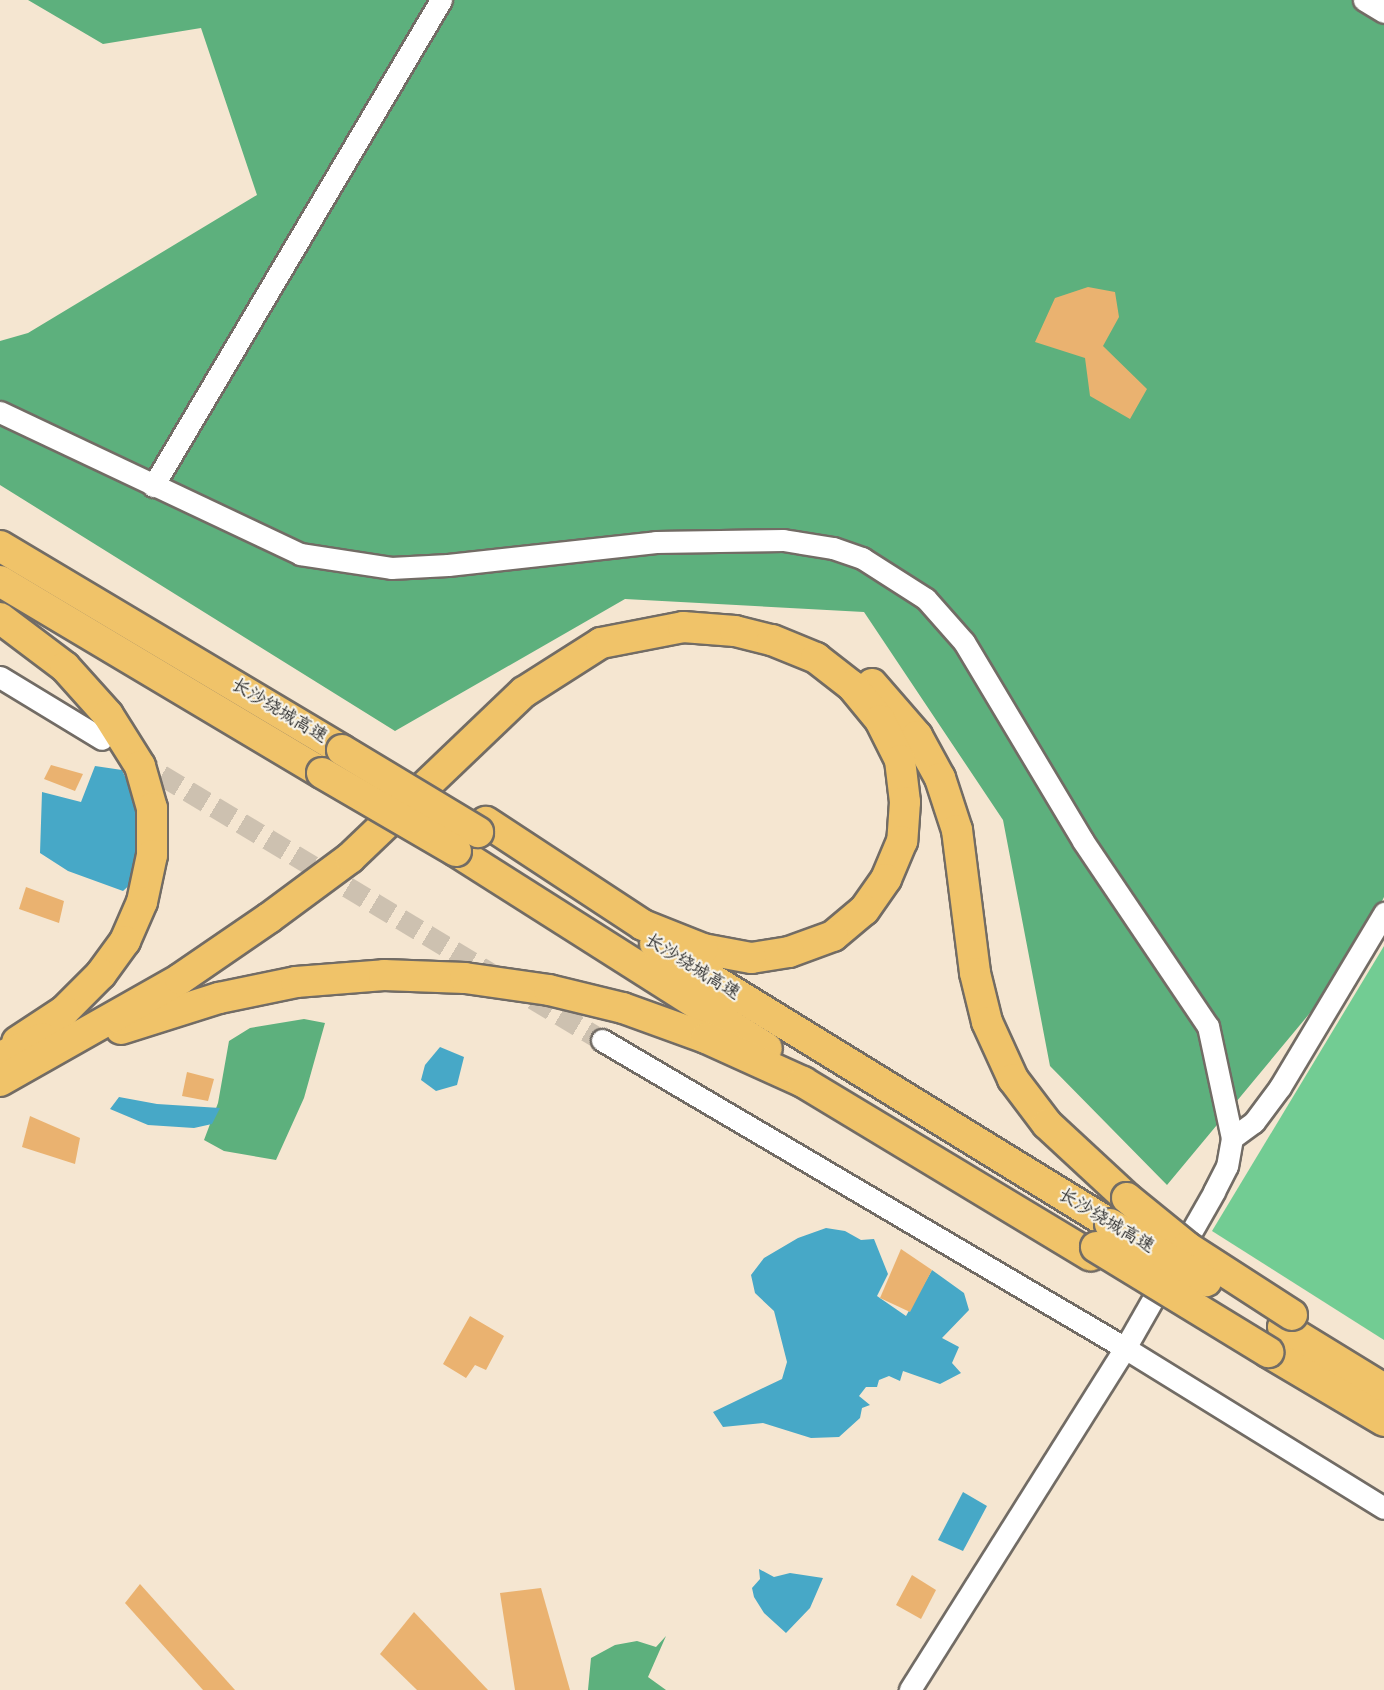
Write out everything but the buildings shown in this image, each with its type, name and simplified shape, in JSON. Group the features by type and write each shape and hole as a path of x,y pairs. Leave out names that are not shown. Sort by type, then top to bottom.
{"highway":[{"path":"0,546 167,645 347,746 482,827 643,925 703,949 752,958 789,952 833,936 864,910 886,879 902,841 905,802 900,760 880,720 852,686 816,658 753,635 683,627 601,643 524,692 350,858 269,918 161,990 5,1065"},
{"name":"长沙绕城高速","path":"0,581 456,851 721,1020 1099,1242"},
{"path":"5,1065 132,991 286,888 359,831 513,684 555,653 597,631 636,619 691,612 751,619 802,636 847,662 889,700 917,736 940,777 957,830 975,973 987,1022 1014,1079 1047,1124 1127,1198 1187,1246 1274,1335 1384,1421"},
{"path":"0,618 65,667 108,715 140,765 152,808 152,843 142,902 125,941 101,974 5,1065"},
{"name":"长沙绕城高速","path":"482,827 777,1022 1099,1242"},
{"path":"5,1065 219,998 296,982 396,975 465,978 549,990 623,1008 675,1027 803,1082 1274,1335 1384,1389"},
{"path":"1274,1335 1384,1379"}],"street":[{"path":"153,486 441,0"},
{"path":"1364,0 1384,12"},
{"path":"0,412 300,554 391,568 448,565 656,542 746,537 833,548 862,558 926,599 964,642 1083,840 1208,1026 1232,1138 1227,1166 1214,1192 1125,1348 910,1690"},
{"path":"0,677 102,739"},
{"path":"1232,1138 1254,1122 1280,1087 1384,913"},
{"path":"602,1041 1125,1348 1384,1508"}],"green space":[{"path":"28,0 1359,0 1384,15 1384,897 1354,960 1167,1185 1050,1066 1003,820 864,612 625,599 395,731 0,485 0,341 28,333 257,195 201,28 103,44"},
{"path":"1384,946 1384,1340 1212,1231"},
{"path":"304,1019 325,1023 304,1098 276,1160 224,1151 204,1140 218,1103 229,1041 250,1028"},
{"path":"666,1636 648,1677 666,1690 588,1690 591,1658 615,1645 637,1641 656,1647"}],"water":[{"path":"95,766 122,770 136,800 139,850 134,881 123,891 68,871 40,853 42,792 81,802"},
{"path":"440,1047 464,1057 457,1085 436,1091 421,1080 425,1065"},
{"path":"119,1097 157,1104 220,1108 212,1124 194,1128 148,1125 110,1109"},
{"path":"826,1228 845,1231 861,1240 874,1239 888,1274 877,1296 906,1316 932,1270 964,1293 969,1310 942,1338 959,1347 952,1363 961,1373 940,1384 903,1371 900,1381 889,1376 879,1380 877,1387 866,1387 859,1396 870,1405 862,1408 860,1418 839,1437 811,1438 763,1423 723,1427 713,1412 782,1379 787,1362 774,1311 755,1293 751,1275 764,1258 798,1238"},
{"path":"963,1492 987,1506 963,1551 938,1540"},
{"path":"759,1569 774,1577 790,1573 823,1578 810,1608 786,1633 764,1613 754,1597 752,1588 760,1579"}],"tunnel":[{"path":"135,759 602,1040"}]}
